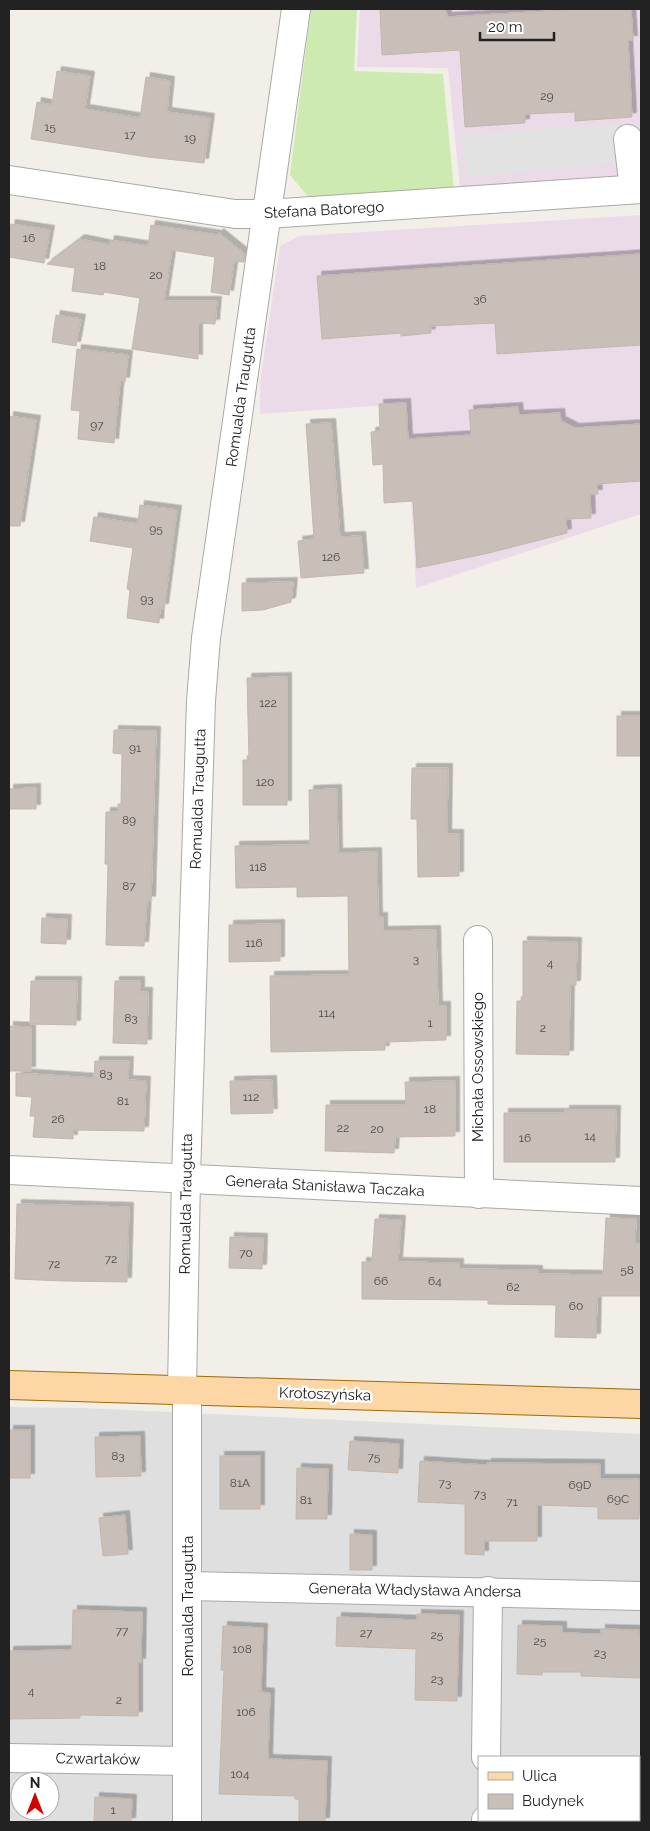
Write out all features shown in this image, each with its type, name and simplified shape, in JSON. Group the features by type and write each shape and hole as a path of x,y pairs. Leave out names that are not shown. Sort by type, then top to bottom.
{"main road":[{"name":"Krotoszyńska","path":"9,1385 641,1404"}],"street":[{"name":"Romualda Traugutta","path":"187,1822 186,1177 201,701 206,638 296,9"},
{"path":"628,139 638,189"},
{"name":"Stefana Batorego","path":"9,180 235,214 267,214 638,189"},
{"name":"Michała Ossowskiego","path":"478,940 479,1194"},
{"name":"Generała Stanisława Taczaka","path":"9,1170 186,1177 479,1194 641,1201"},
{"name":"Generała Władysława Andersa","path":"188,1586 488,1591 641,1596"},
{"path":"486,1756 488,1591"},
{"name":"Czwartaków","path":"9,1758 188,1761"}],"shaded area":[{"path":"360,9 641,9 641,175 460,188 448,68 357,67"},
{"path":"637,123 640,161 467,177 462,134"},
{"path":"641,215 641,514 416,588 406,406 374,406 260,414 260,383 280,246 299,236"},
{"path":"9,1407 84,1408 641,1434 641,1822 9,1822"}],"green space":[{"path":"311,9 357,9 354,71 443,74 454,191 311,200 290,175"}],"building":[{"path":"380,9 446,9 447,17 583,9 631,9 633,40 628,40 632,117 575,121 575,112 525,114 525,123 465,127 460,50 382,55"},
{"path":"57,71 90,76 85,109 140,118 146,77 170,81 167,112 210,118 204,163 148,157 31,139 37,102 52,105"},
{"path":"11,224 50,230 44,263 9,257"},
{"path":"151,225 218,235 219,233 245,254 244,262 234,261 229,295 211,292 215,257 172,250 164,301 217,301 215,324 198,323 198,359 132,349 140,298 104,292 103,295 72,291 75,268 47,264 80,239 109,245 110,240 148,246"},
{"path":"641,254 641,345 497,354 495,323 431,326 431,333 401,336 401,333 322,339 317,276"},
{"path":"56,315 81,319 76,346 52,342"},
{"path":"77,349 128,355 125,382 120,381 114,443 78,439 80,411 71,410"},
{"path":"406,403 408,439 471,435 469,410 518,407 519,415 560,413 561,421 575,428 641,424 641,481 597,484 598,494 590,494 591,518 566,519 567,533 489,553 417,568 413,501 384,503 383,464 373,465 371,432 380,431 379,404"},
{"path":"9,416 36,420 20,526 9,526"},
{"path":"331,423 340,537 361,536 364,573 301,578 298,541 314,539 306,424"},
{"path":"140,505 177,510 164,608 160,608 159,623 127,618 130,590 127,589 133,548 90,541 94,517 138,524"},
{"path":"293,582 291,602 263,610 242,611 242,583"},
{"path":"287,677 287,805 243,805 243,760 249,760 247,678"},
{"path":"617,716 641,716 641,756 617,756"},
{"path":"114,730 156,731 151,901 147,900 144,946 106,945 108,864 105,864 106,812 118,812 118,804 121,804 122,754 113,753"},
{"path":"412,768 448,768 447,834 459,834 459,876 418,877 417,819 411,819"},
{"path":"36,788 36,809 9,809 9,789"},
{"path":"337,789 338,853 377,852 378,917 383,917 383,931 436,930 438,1006 446,1006 446,1040 385,1042 385,1050 271,1052 270,976 349,975 348,896 297,897 297,887 236,888 235,846 310,845 309,790"},
{"path":"42,918 67,919 66,944 41,943"},
{"path":"280,924 280,961 229,962 229,925"},
{"path":"523,941 577,942 576,985 570,985 569,1055 516,1054 517,1001 523,1001"},
{"path":"31,981 77,981 76,1025 30,1024"},
{"path":"115,981 140,981 140,992 148,992 147,1044 113,1043"},
{"path":"9,1026 31,1027 31,1071 9,1071"},
{"path":"95,1061 129,1061 128,1080 146,1081 144,1131 73,1130 73,1139 33,1137 35,1116 30,1116 32,1097 16,1096 16,1073 94,1078"},
{"path":"272,1080 273,1113 231,1114 230,1081"},
{"path":"455,1081 455,1136 395,1137 394,1153 325,1151 326,1105 406,1105 405,1082"},
{"path":"565,1110 616,1110 615,1162 504,1162 504,1113 565,1113"},
{"path":"17,1204 129,1207 127,1282 15,1279"},
{"path":"606,1218 636,1219 635,1244 641,1244 641,1296 597,1296 596,1338 555,1337 556,1305 488,1304 488,1300 362,1299 362,1262 372,1262 375,1219 401,1220 398,1262 459,1263 459,1269 538,1270 538,1274 603,1275"},
{"path":"230,1237 263,1238 262,1269 229,1268"},
{"path":"9,1430 30,1430 30,1478 9,1478"},
{"path":"140,1436 141,1476 96,1477 95,1437"},
{"path":"350,1441 399,1444 398,1473 348,1470"},
{"path":"220,1456 260,1456 260,1509 220,1509"},
{"path":"420,1461 487,1465 487,1463 600,1464 600,1479 639,1479 639,1519 598,1519 598,1507 537,1505 537,1541 484,1541 484,1555 465,1554 465,1504 418,1502"},
{"path":"297,1468 328,1469 327,1519 296,1519"},
{"path":"125,1515 128,1554 103,1556 99,1518"},
{"path":"350,1534 372,1535 372,1570 350,1570"},
{"path":"73,1610 142,1612 141,1663 138,1662 138,1716 80,1715 80,1718 9,1719 9,1651 72,1650"},
{"path":"417,1614 459,1615 457,1701 415,1700 416,1649 336,1646 337,1617 417,1620"},
{"path":"518,1625 562,1626 562,1633 601,1634 601,1629 639,1630 639,1636 641,1636 641,1678 581,1676 581,1672 542,1672 542,1675 517,1674"},
{"path":"223,1626 263,1628 261,1692 270,1693 268,1759 327,1761 325,1822 299,1822 299,1799 295,1799 295,1796 219,1794 224,1670 221,1670"},
{"path":"95,1797 132,1799 131,1822 94,1822"}]}
